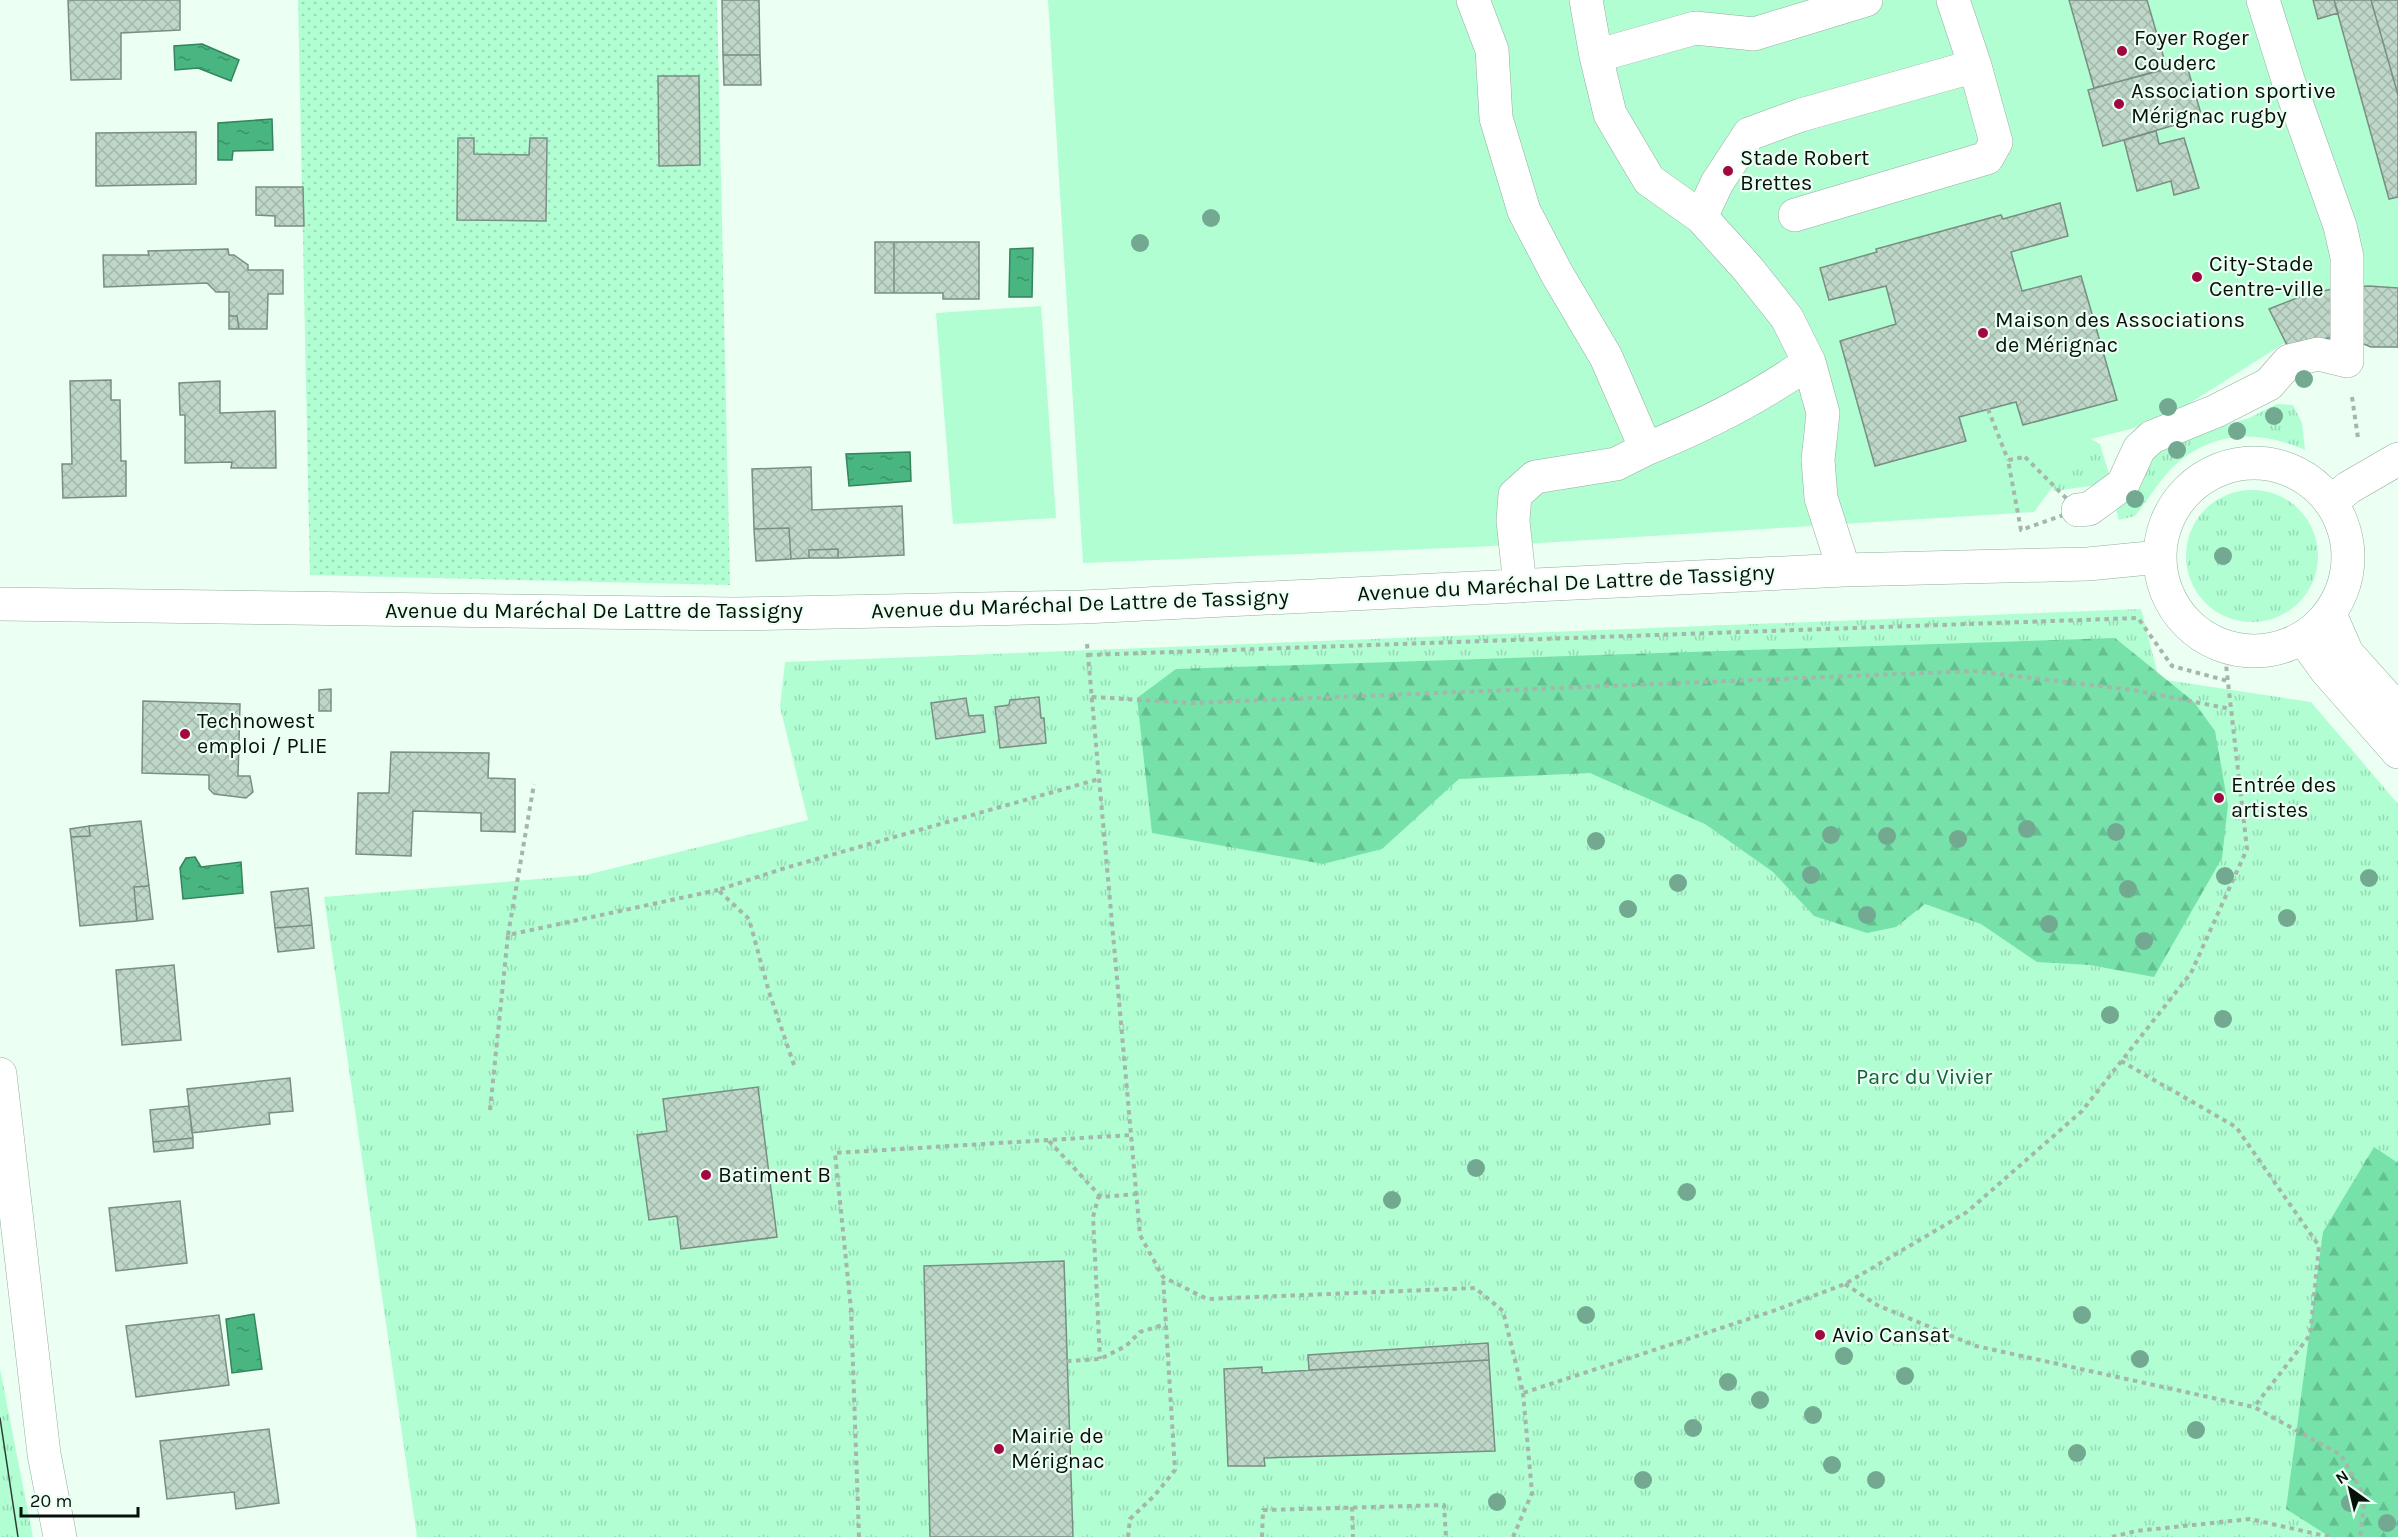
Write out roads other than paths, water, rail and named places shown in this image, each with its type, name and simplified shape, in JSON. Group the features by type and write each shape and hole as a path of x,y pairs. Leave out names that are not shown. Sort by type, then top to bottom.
{"street":[{"path":"1473,0 1492,50 1496,118 1524,211 1606,357 1646,449"},
{"path":"1586,0 1610,114 1649,180 1701,217 1748,269 1787,318 1809,362 1823,413 1818,460 1821,498 1844,570"},
{"path":"1596,56 1700,14 1754,34 1866,0"},
{"path":"1795,215 1987,158 1996,142 1975,66 1953,0"},
{"path":"2079,510 2089,509 2123,484 2139,449 2152,437 2216,411 2269,384 2289,361 2318,354 2347,361 2347,257 2340,226 2263,0"},
{"path":"1701,217 1717,183 1749,134 1801,115 1975,66"},
{"path":"1520,586 1513,521 1515,495 1535,477 1616,464 1770,389 1809,362"},
{"path":"2332,502 2348,488 2398,459"},
{"path":"2255,463 2284,467 2311,481 2332,502 2344,529 2349,558 2344,587 2330,614 2303,638 2283,647 2253,652 2224,647 2198,634 2177,613 2164,586 2159,557 2164,528 2178,501 2199,480 2225,467 2255,463"},
{"name":"Avenue du Maréchal De Lattre de Tassigny","path":"0,604 734,614 1083,607 1844,570 2088,564 2159,557"},
{"path":"2330,614 2347,653 2398,710"},
{"path":"2303,638 2326,670 2398,752"},
{"path":"0,1074 9,1246 60,1537"}],"water":[{"path":"202,44 239,60 231,81 198,68 175,70 174,46"},
{"path":"272,119 273,150 233,151 232,160 218,160 218,123"},
{"path":"1033,248 1032,297 1009,297 1010,249"},
{"path":"910,452 911,481 849,486 846,454"},
{"path":"195,857 201,867 241,862 243,893 183,899 180,868 186,858"},
{"path":"254,1314 262,1369 232,1373 226,1319"}],"tram line":[{"path":"0,1418 18,1537"}],"place":[{"name":"Foyer Roger Couderc","path":"2122,51"},
{"name":"Association sportive Mérignac rugby","path":"2119,104"},
{"name":"Stade Robert Brettes","path":"1728,171"},
{"name":"City-Stade Centre-ville","path":"2197,277"},
{"name":"Maison des Associations de Mérignac","path":"1983,333"},
{"name":"Technowest emploi / PLIE","path":"185,734"},
{"name":"Entrée des artistes","path":"2219,798"},
{"name":"Batiment B","path":"706,1175"},
{"name":"Avio Cansat","path":"1820,1335"},
{"name":"Mairie de Mérignac","path":"999,1449"}],"park label":[{"name":"Parc du Vivier","path":"1924,1077"}]}
